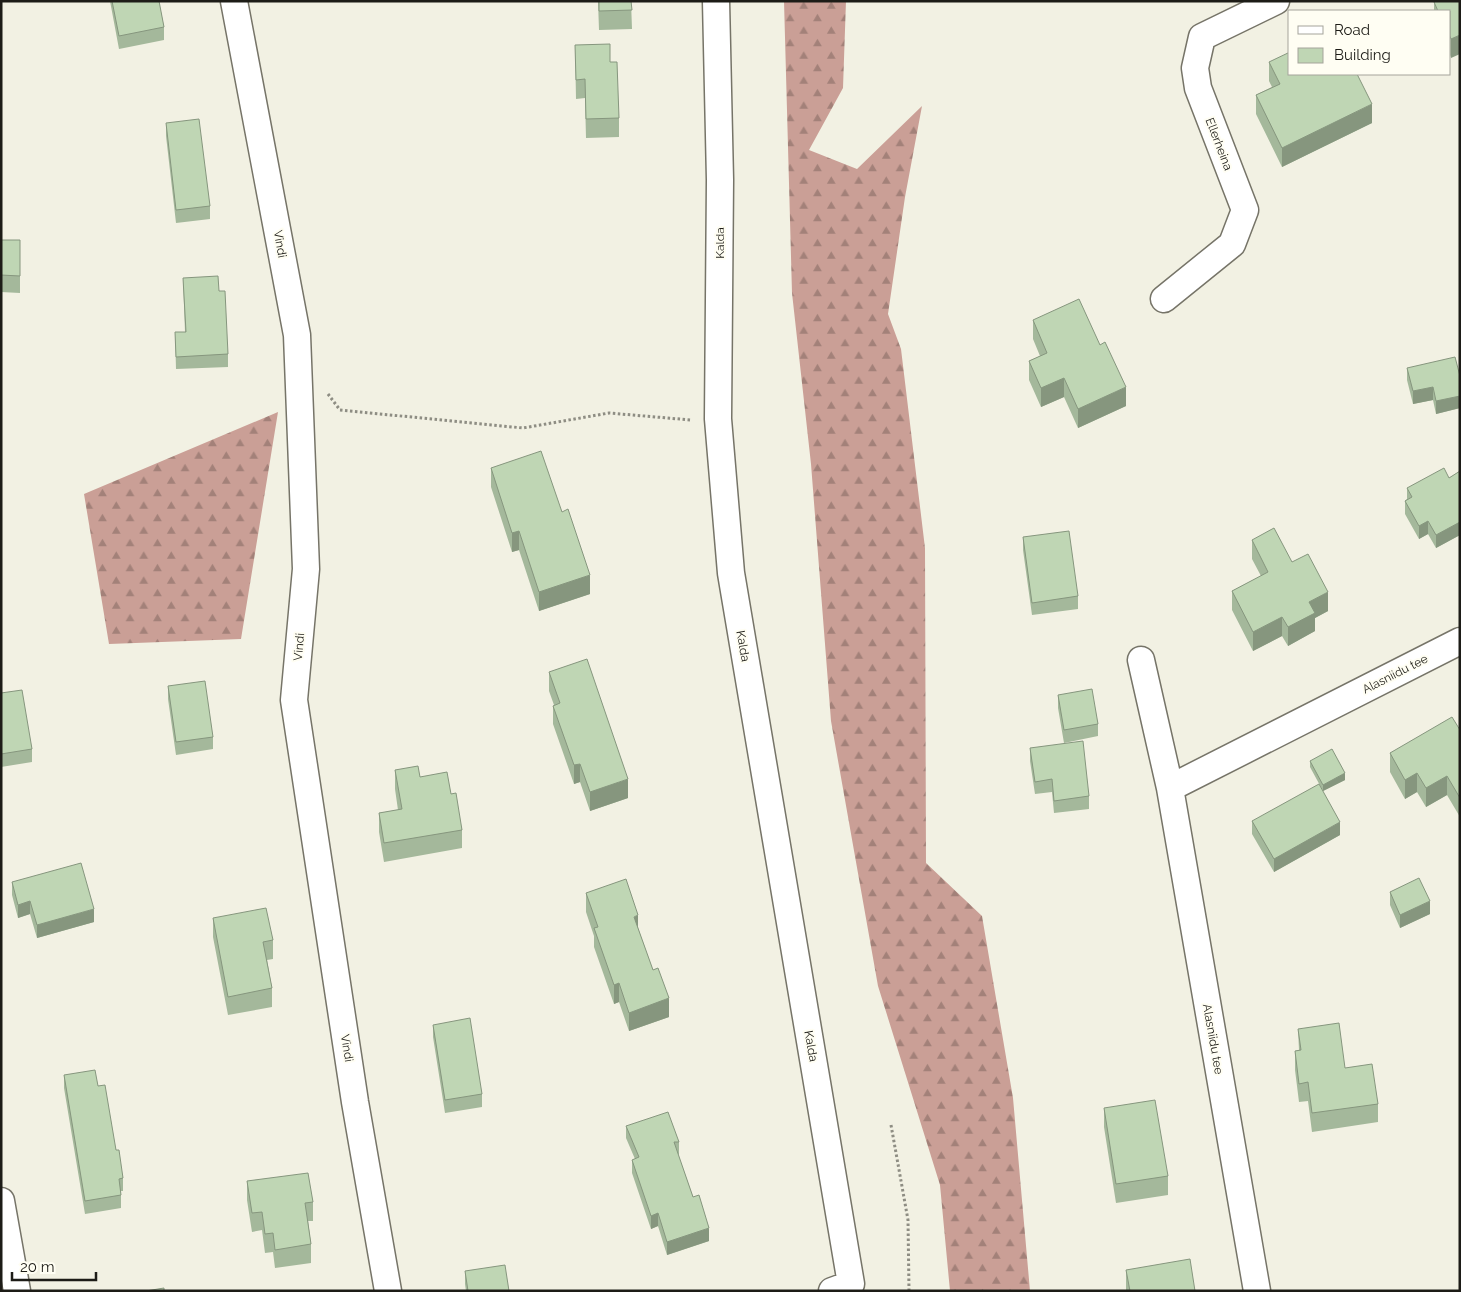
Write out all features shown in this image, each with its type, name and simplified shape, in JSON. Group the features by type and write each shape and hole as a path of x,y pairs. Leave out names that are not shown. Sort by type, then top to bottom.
{"street":[{"name":"Vindi","path":"234,1 294,316 298,356 300,453 306,569 294,700 355,1102 388,1291"},
{"name":"Kalda","path":"716,1 720,180 718,420 731,573 842,1287"},
{"name":"Ellerheina","path":"1164,299 1232,244 1244,210 1198,88 1195,68 1202,37 1276,1"},
{"name":"Alasniidu tee","path":"1170,788 1460,641"},
{"name":"Alasniidu tee","path":"1140,660 1170,788 1256,1291"},
{"path":"1,1201 17,1291"}],"path":[{"path":"298,356 340,410 523,428 609,413 687,420 718,420"},
{"path":"891,1126 908,1220 909,1291"}],"green space":[{"path":"784,1 846,1 843,88 809,150 857,169 922,106 905,197 888,314 901,349 925,548 926,863 982,916 1013,1098 1030,1291 950,1291 940,1185 878,986 831,721 811,464 792,293"},
{"path":"278,412 241,639 109,644 84,494"}],"building":[{"path":"112,1 159,1 164,27 119,36"},
{"path":"599,1 631,1 632,10 599,11"},
{"path":"1460,1 1460,35 1451,39 1451,10 1438,10 1434,2"},
{"path":"610,44 610,62 617,62 619,118 586,119 585,79 576,80 575,45"},
{"path":"1288,53 1288,75 1358,75 1372,104 1282,148 1256,95 1280,84 1269,62"},
{"path":"199,119 210,206 176,210 166,123"},
{"path":"1,240 20,240 20,276 1,275"},
{"path":"218,276 219,291 225,291 228,354 176,357 175,332 186,332 183,278"},
{"path":"1079,299 1100,345 1105,342 1126,387 1078,409 1064,378 1041,388 1029,361 1047,353 1033,320"},
{"path":"1455,357 1460,376 1460,396 1436,401 1433,387 1413,391 1407,368"},
{"path":"541,451 562,512 568,509 590,575 539,592 519,531 512,533 491,468"},
{"path":"1444,468 1449,478 1460,471 1460,522 1436,535 1428,521 1419,526 1405,501 1412,497 1407,488"},
{"path":"1274,528 1292,562 1308,554 1328,592 1309,602 1315,613 1288,627 1282,617 1253,632 1232,591 1268,572 1252,540"},
{"path":"1069,531 1078,596 1032,603 1023,537"},
{"path":"587,659 628,779 590,792 580,764 574,765 553,706 560,703 549,672"},
{"path":"205,681 213,737 176,742 168,686"},
{"path":"1092,689 1098,724 1064,730 1058,695"},
{"path":"22,690 32,749 1,754 1,693"},
{"path":"1452,717 1460,730 1460,798 1447,776 1426,788 1417,773 1405,780 1390,753"},
{"path":"1083,741 1089,796 1054,801 1052,779 1035,782 1030,748"},
{"path":"1332,749 1345,773 1323,785 1310,761"},
{"path":"418,766 420,777 447,772 451,794 456,793 462,830 384,843 379,813 402,809 395,770"},
{"path":"1319,784 1340,822 1274,859 1252,821"},
{"path":"81,863 94,909 37,925 30,901 18,905 12,882"},
{"path":"1419,878 1430,901 1400,915 1390,892"},
{"path":"626,879 638,915 634,917 653,970 658,968 669,998 629,1013 619,983 614,985 594,928 598,927 586,893"},
{"path":"266,908 273,940 263,942 272,988 228,997 213,918"},
{"path":"470,1018 482,1094 445,1100 433,1025"},
{"path":"1339,1023 1345,1068 1372,1064 1378,1104 1312,1113 1308,1082 1299,1084 1295,1051 1301,1050 1298,1029"},
{"path":"95,1070 98,1086 105,1085 116,1150 119,1150 123,1178 119,1179 121,1195 85,1201 64,1075"},
{"path":"1155,1100 1168,1176 1116,1184 1104,1108"},
{"path":"668,1112 679,1142 674,1142 693,1197 699,1195 709,1228 667,1242 658,1213 651,1216 632,1160 639,1157 626,1126"},
{"path":"308,1173 313,1202 305,1203 311,1244 275,1250 273,1233 265,1234 262,1212 252,1213 247,1181"},
{"path":"1190,1259 1195,1291 1130,1291 1126,1270"},
{"path":"505,1265 509,1291 468,1291 465,1271"},
{"path":"164,1288 164,1291 146,1291"}]}
